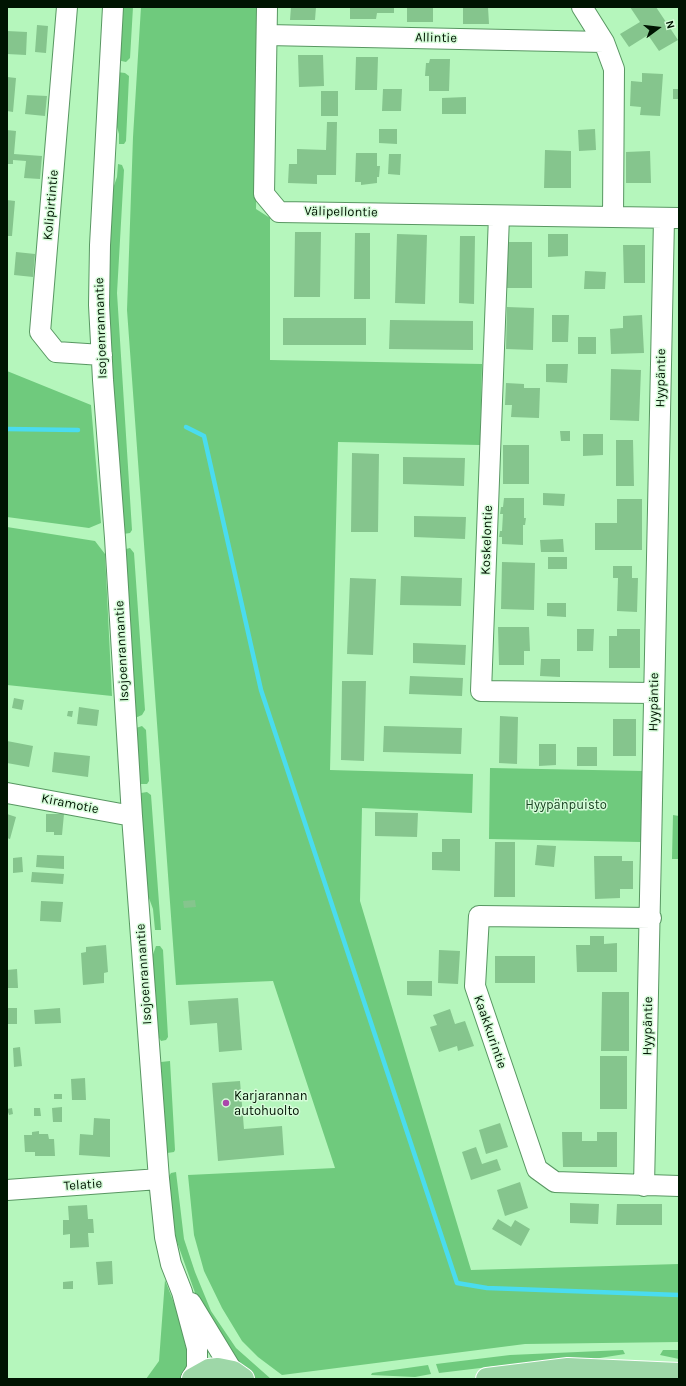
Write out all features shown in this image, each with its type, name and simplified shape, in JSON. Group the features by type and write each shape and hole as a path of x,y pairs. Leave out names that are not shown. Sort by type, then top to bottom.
{"main road":[{"path":"192,1379 209,1370 218,1369 238,1375"},
{"path":"487,1379 568,1369 679,1374"}],"street":[{"name":"Kolipirtintie","path":"67,7 40,332 56,352 102,355"},
{"name":"Isojoenrannantie","path":"113,7 100,245 99,305 132,816 165,1237 171,1264 182,1292 197,1348 197,1369 192,1379"},
{"name":"Välipellontie","path":"267,7 264,194 279,212 671,218"},
{"path":"582,7 604,42 614,68 613,217"},
{"name":"Allintie","path":"267,35 604,42"},
{"name":"Koskelontie","path":"498,216 481,690 654,693"},
{"name":"Hyypäntie","path":"644,1186 651,918 654,693 671,218"},
{"name":"Kiramotie","path":"7,792 132,816"},
{"name":"Kaakkurintie","path":"651,918 479,916 475,986 537,1169 555,1182 679,1186"},
{"name":"Telatie","path":"7,1190 160,1179"},
{"name":"Isojoenrannantie","path":"182,1292 195,1308 238,1375"}],"green space":[{"path":"121,7 133,7 130,58 126,62 117,60"},
{"path":"141,7 260,7 256,209 270,218 270,360 482,364 480,445 338,442 330,770 473,774 472,813 362,808 360,901 471,1270 679,1264 679,1342 525,1344 282,1375 258,1357 242,1341 222,1308 204,1271 194,1235 188,1175 335,1168 273,981 176,985 127,310 133,137"},
{"path":"117,72 125,73 129,76 126,141 124,144 119,144 119,134 115,120"},
{"path":"118,164 122,165 124,170 117,293 132,530 130,533 123,534 107,289 110,197 117,177"},
{"path":"7,371 91,405 101,523 89,528 7,517"},
{"path":"7,527 95,541 105,554 112,696 7,685"},
{"path":"130,548 134,553 145,710 142,715 135,718 124,554 126,549"},
{"path":"142,726 146,730 149,781 147,784 140,784 136,728"},
{"name":"Hyypänpuisto","path":"490,768 644,771 641,842 489,839"},
{"path":"147,792 151,795 161,930 155,930 153,909 146,890 141,793"},
{"path":"673,815 679,816 679,859 672,859"},
{"path":"156,946 160,946 163,950 168,1037 166,1040 161,1041 158,1036 151,960"},
{"path":"170,1061 175,1150 174,1152 167,1153 161,1062"},
{"path":"176,1172 184,1239 195,1272 211,1311 236,1348 271,1379 256,1379 229,1352 199,1304 176,1239 168,1178 171,1173"},
{"path":"165,1280 191,1347 186,1373 180,1379 146,1379 159,1361"},
{"path":"623,1350 625,1354 581,1361 497,1366 439,1373 436,1364 510,1355"},
{"path":"663,1350 679,1350 679,1359 660,1355"},
{"path":"428,1365 431,1374 415,1377 371,1375 372,1373"}],"building":[{"path":"291,7 316,7 315,20 290,20"},
{"path":"350,7 394,7 394,13 377,13 376,19 350,19"},
{"path":"407,7 433,7 433,22 407,22"},
{"path":"463,7 488,7 489,24 463,24"},
{"path":"630,7 656,7 678,40 659,51 648,35 629,47 620,34 640,22"},
{"path":"37,25 48,26 46,53 35,52"},
{"path":"7,31 27,32 26,55 7,54"},
{"path":"298,55 323,55 324,86 299,87"},
{"path":"356,57 378,57 377,90 355,90"},
{"path":"430,59 450,59 449,91 429,91 429,76 425,76 426,63 429,63"},
{"path":"642,73 663,74 660,116 640,115 641,107 630,106 631,81 642,82"},
{"path":"7,77 16,78 13,112 7,111"},
{"path":"383,89 402,89 401,111 382,111"},
{"path":"673,89 679,89 679,99 673,99"},
{"path":"321,91 338,91 338,116 321,116"},
{"path":"27,95 47,96 45,116 25,114"},
{"path":"466,97 466,114 442,114 442,98"},
{"path":"327,122 337,122 336,175 317,175 317,184 288,183 289,164 297,164 297,149 326,150"},
{"path":"379,129 397,129 397,144 379,143"},
{"path":"595,129 596,150 579,151 578,130"},
{"path":"7,130 16,131 14,154 42,156 40,179 24,178 26,161 13,160 13,164 7,164"},
{"path":"545,150 571,151 571,188 544,188"},
{"path":"650,151 651,183 626,183 626,152"},
{"path":"356,153 377,153 377,166 380,166 377,183 361,185 361,182 355,182"},
{"path":"389,154 401,154 400,175 388,174"},
{"path":"7,200 15,201 12,236 7,236"},
{"path":"295,232 321,232 320,297 294,297"},
{"path":"355,233 370,233 370,299 354,299"},
{"path":"397,234 427,235 425,304 395,303"},
{"path":"548,234 568,234 568,256 548,257"},
{"path":"460,236 475,236 474,304 459,303"},
{"path":"507,242 532,242 532,288 506,288"},
{"path":"623,245 645,245 645,283 624,283"},
{"path":"16,252 35,254 33,277 14,275"},
{"path":"585,271 606,272 605,289 584,289"},
{"path":"507,307 534,308 533,350 506,349"},
{"path":"552,315 569,315 568,342 552,342"},
{"path":"642,315 644,353 611,354 610,329 623,328 623,316"},
{"path":"283,318 366,318 366,345 283,345"},
{"path":"390,320 473,321 473,350 389,349"},
{"path":"578,337 596,337 596,354 578,354"},
{"path":"546,364 568,364 567,383 546,382"},
{"path":"611,369 641,370 639,421 610,420"},
{"path":"506,383 524,384 524,388 540,388 539,418 511,417 512,405 505,405"},
{"path":"560,431 570,431 570,441 561,441"},
{"path":"583,434 603,434 603,455 583,456"},
{"path":"616,440 633,440 634,486 616,486"},
{"path":"503,445 529,445 529,484 503,484"},
{"path":"352,453 379,454 378,532 351,532"},
{"path":"403,457 465,458 464,486 403,484"},
{"path":"543,493 565,494 564,506 543,505"},
{"path":"504,498 524,498 524,518 526,518 525,525 523,525 523,545 502,544 502,537 499,537 500,531 502,531 503,514 500,514 501,507 503,507"},
{"path":"617,499 642,499 642,550 595,550 595,523 617,523"},
{"path":"414,516 466,517 465,539 414,537"},
{"path":"563,539 564,552 541,552 540,540"},
{"path":"548,557 567,557 567,569 548,569"},
{"path":"502,562 535,563 534,610 501,609"},
{"path":"613,566 632,566 632,578 638,578 637,612 617,611 618,578 613,578"},
{"path":"401,576 462,578 461,606 400,605"},
{"path":"350,578 376,579 373,655 347,654"},
{"path":"547,603 566,603 566,617 547,616"},
{"path":"498,627 529,627 530,651 524,651 524,665 499,665"},
{"path":"577,629 594,629 593,651 577,651"},
{"path":"617,629 640,629 640,668 609,668 609,636 617,636"},
{"path":"413,643 466,645 465,665 413,663"},
{"path":"541,659 560,659 560,677 540,676"},
{"path":"410,676 463,678 462,696 409,694"},
{"path":"342,681 366,681 364,761 341,760"},
{"path":"14,698 24,700 22,710 12,708"},
{"path":"79,707 99,710 97,726 77,724"},
{"path":"68,711 73,711 72,717 67,716"},
{"path":"500,716 518,717 517,764 499,763"},
{"path":"613,719 636,719 636,756 613,756"},
{"path":"384,726 462,728 461,754 383,752"},
{"path":"7,741 33,746 29,767 7,763"},
{"path":"539,744 556,744 556,765 539,766"},
{"path":"577,747 597,747 597,766 577,766"},
{"path":"54,752 90,756 88,777 52,772"},
{"path":"375,812 418,813 417,837 375,836"},
{"path":"7,814 16,817 10,839 7,838"},
{"path":"46,814 64,814 62,835 54,835 54,832 46,832"},
{"path":"442,839 460,839 460,871 432,870 432,852 442,852"},
{"path":"495,842 515,842 515,897 494,897"},
{"path":"537,845 556,846 554,867 535,865"},
{"path":"37,855 64,856 64,869 36,867"},
{"path":"594,856 622,856 622,861 633,861 633,889 620,889 620,898 595,899"},
{"path":"22,857 23,872 13,873 13,858"},
{"path":"32,872 64,874 63,884 31,882"},
{"path":"195,900 196,907 184,908 183,901"},
{"path":"41,901 63,902 61,922 40,921"},
{"path":"590,936 604,936 604,944 617,943 617,972 577,972 576,945 590,945"},
{"path":"106,945 108,972 104,973 104,983 83,985 81,953 86,952 86,947"},
{"path":"439,950 460,951 458,984 438,983"},
{"path":"495,956 535,956 535,983 495,983"},
{"path":"17,969 18,988 7,988 7,970"},
{"path":"407,981 432,981 432,996 407,995"},
{"path":"602,992 629,992 629,1051 601,1051"},
{"path":"238,998 242,1050 219,1052 217,1023 190,1025 188,1001"},
{"path":"7,1008 17,1008 17,1024 7,1024"},
{"path":"60,1008 61,1023 35,1024 34,1010"},
{"path":"450,1009 455,1024 465,1021 474,1046 458,1051 457,1046 439,1052 430,1027 437,1025 433,1015"},
{"path":"20,1047 22,1066 14,1067 13,1048"},
{"path":"600,1056 627,1056 627,1109 600,1109"},
{"path":"85,1078 86,1100 72,1100 71,1079"},
{"path":"240,1081 244,1129 282,1126 284,1155 218,1161 212,1083"},
{"path":"54,1094 62,1094 62,1099 54,1099"},
{"path":"62,1107 62,1122 53,1122 52,1108"},
{"path":"12,1108 13,1114 9,1115 7,1109"},
{"path":"34,1108 40,1108 41,1116 34,1116"},
{"path":"94,1118 110,1119 110,1157 79,1155 80,1134 93,1135"},
{"path":"500,1123 508,1147 486,1154 479,1130"},
{"path":"39,1131 39,1134 48,1134 49,1139 54,1139 55,1156 35,1156 35,1152 25,1152 24,1135 32,1135 32,1132"},
{"path":"562,1132 582,1132 582,1141 597,1141 597,1132 617,1132 617,1167 563,1167"},
{"path":"476,1147 482,1164 497,1159 501,1170 471,1180 462,1152"},
{"path":"520,1182 528,1208 505,1216 497,1190"},
{"path":"570,1203 599,1204 598,1224 570,1223"},
{"path":"617,1204 662,1204 662,1225 616,1225"},
{"path":"87,1205 88,1219 93,1219 94,1233 88,1233 89,1247 70,1248 70,1234 63,1235 63,1220 69,1220 68,1206"},
{"path":"498,1219 511,1227 515,1220 530,1229 521,1246 492,1229"},
{"path":"112,1261 113,1284 98,1285 96,1262"},
{"path":"73,1281 73,1289 63,1289 63,1282"}],"waterway":[{"path":"186,427 204,436 261,690 457,1283 487,1288 679,1295"},
{"path":"7,429 78,430"}],"place":[{"name":"Karjarannan autohuolto","path":"226,1103"}]}
